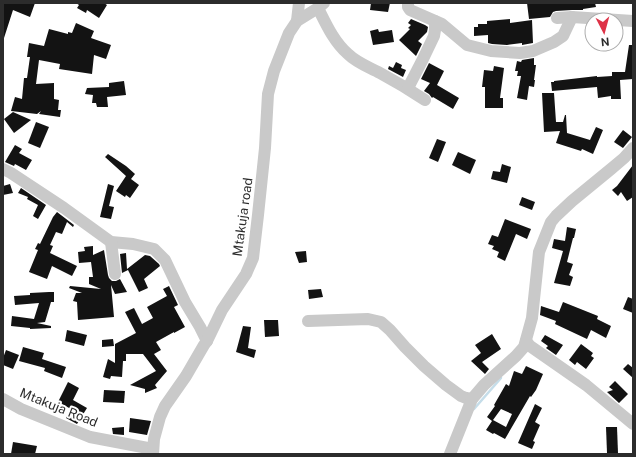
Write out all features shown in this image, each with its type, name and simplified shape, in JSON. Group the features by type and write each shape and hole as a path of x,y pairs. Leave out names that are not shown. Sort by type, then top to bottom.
{"street":[{"path":"297,21 299,3"},
{"path":"408,3 410,10 446,27 467,45 491,51 526,53 554,42 563,36 572,16"},
{"path":"321,5 333,35 342,49 349,56 408,88 425,100"},
{"name":"Mtakuja road","path":"153,451 154,439 160,416 207,341 222,310 246,274 252,258 258,215 265,148 268,94 274,71 289,33 297,21 321,5"},
{"path":"557,18 572,16 633,21"},
{"path":"408,88 434,36 434,21"},
{"path":"450,454 472,399 484,385 505,367 524,347 532,318 539,252 551,222 572,201 624,158 633,148"},
{"path":"3,170 11,173 64,208 111,242 133,244 154,249 165,260 185,302 207,341"},
{"path":"111,242 115,274"},
{"path":"308,322 368,318 381,322 424,366 446,385 461,396 472,399"},
{"path":"526,341 530,346 586,385 633,424"},
{"name":"Mtakuja Road","path":"3,399 21,409 90,437 153,451"}],"building":[{"path":"3,3 35,3 30,17 13,10 4,38 3,38"},
{"path":"76,3 104,3 107,5 99,18 87,10 86,13 77,8 79,5"},
{"path":"371,3 390,3 388,12 370,10"},
{"path":"527,3 595,3 596,7 583,10 556,11 553,12 550,17 529,19"},
{"path":"411,19 428,27 427,32 418,41 422,44 416,56 399,40 410,29 408,28 411,25 408,23"},
{"path":"510,19 510,23 532,20 533,43 522,45 522,43 507,45 492,44 488,43 488,35 474,36 474,27 478,27 478,24 487,24 487,21"},
{"path":"76,23 94,31 91,38 111,45 106,59 94,55 92,74 59,69 60,64 39,60 36,84 54,83 54,99 59,100 58,110 61,110 60,117 39,114 41,111 37,114 11,111 15,97 22,99 24,78 27,78 30,57 27,57 29,43 44,46 49,29 68,34 68,32 72,33"},
{"path":"378,29 379,32 392,30 394,42 373,45 370,31"},
{"path":"629,45 633,45 633,79 620,80 621,99 611,99 611,96 598,98 597,87 552,91 551,82 554,81 597,76 612,76 612,72 625,72"},
{"path":"534,58 534,65 536,65 534,87 529,86 527,100 517,98 521,76 517,76 518,71 515,71 517,61 521,62 522,60"},
{"path":"396,62 402,65 401,68 406,70 403,77 388,69 389,66 393,68"},
{"path":"429,63 444,71 437,85 459,98 453,109 433,97 432,98 424,91 430,83 421,79"},
{"path":"494,66 504,68 500,98 503,98 503,108 485,108 485,87 482,87 484,70 493,71"},
{"path":"124,81 126,95 107,97 108,107 97,107 96,103 92,103 93,95 85,94 87,88 109,87 109,83"},
{"path":"542,93 554,93 556,122 563,122 566,115 567,133 590,140 596,127 603,130 593,154 582,149 581,151 556,143 560,131 544,132"},
{"path":"13,112 31,120 14,133 4,119"},
{"path":"36,122 49,127 40,148 28,143"},
{"path":"623,130 632,137 623,148 614,142"},
{"path":"437,139 446,142 438,162 429,158"},
{"path":"15,145 22,149 19,153 32,160 26,170 15,164 14,166 5,162"},
{"path":"458,152 476,160 470,174 452,165"},
{"path":"108,154 135,174 131,179 139,185 130,198 126,195 125,197 116,191 126,176 105,157"},
{"path":"502,164 511,167 507,183 491,179 493,171 500,172"},
{"path":"633,165 633,197 627,201 621,192 618,196 612,190 617,186"},
{"path":"10,184 13,193 3,195 3,186"},
{"path":"108,184 114,186 109,206 114,207 111,219 100,217"},
{"path":"21,188 46,205 38,219 33,216 38,205 27,199 28,197 18,193"},
{"path":"522,197 535,202 532,210 519,205"},
{"path":"57,212 74,225 73,227 67,222 62,234 56,232 50,245 53,246 50,253 77,266 72,276 52,266 47,279 29,272 38,250 35,249 38,243 40,244"},
{"path":"505,219 531,229 527,239 516,234 505,261 497,257 499,252 492,249 494,246 488,244 492,235 498,237"},
{"path":"567,227 576,229 567,262 573,264 569,275 573,277 570,286 554,283 563,251 552,248 554,239 565,241"},
{"path":"93,246 93,255 104,250 109,278 112,281 120,279 127,292 115,294 111,285 114,317 78,320 77,302 73,301 76,293 82,293 69,288 70,286 101,289 89,284 89,277 93,277 91,262 79,263 78,252 85,251 84,247"},
{"path":"306,251 307,262 299,263 295,252"},
{"path":"126,253 127,269 145,255 150,256 159,264 160,266 144,279 148,288 139,292 128,270 122,273 120,254"},
{"path":"169,286 178,305 174,307 185,327 156,342 161,350 154,354 167,371 155,385 157,388 145,393 145,389 130,385 156,371 143,354 126,354 126,361 123,361 122,377 111,376 110,379 103,377 108,359 115,363 115,344 136,333 125,312 134,308 142,324 153,318 147,307 167,296 163,289"},
{"path":"321,289 323,297 309,299 308,290"},
{"path":"54,292 54,302 51,302 45,322 37,323 51,326 51,328 30,329 11,326 12,316 34,319 39,303 15,305 14,296 30,295 30,293"},
{"path":"628,297 633,299 633,313 623,309"},
{"path":"563,302 598,316 597,319 611,326 606,338 591,330 587,339 555,324 556,321 540,315 541,306 559,312"},
{"path":"264,320 278,320 279,336 265,337"},
{"path":"243,326 251,327 248,348 256,350 254,358 236,352"},
{"path":"67,330 87,335 84,346 65,341"},
{"path":"492,334 501,349 482,362 489,369 485,374 471,361 481,353 475,345"},
{"path":"545,335 563,345 556,355 546,348 548,346 541,341"},
{"path":"113,339 114,346 102,347 102,340"},
{"path":"581,344 593,353 591,356 594,358 586,369 577,362 575,365 569,360"},
{"path":"23,347 44,353 42,359 66,367 62,378 44,371 45,368 19,361"},
{"path":"6,350 19,355 13,369 3,365 3,358"},
{"path":"628,364 633,368 633,378 623,369"},
{"path":"526,366 543,374 536,390 531,397 530,396 505,439 486,430 492,421 487,417 495,406 494,405 506,384 509,386 514,371 522,374","holes":["501,409 512,414 506,427 493,420"]},
{"path":"615,381 628,394 619,403 607,392 613,390 609,387"},
{"path":"68,382 79,388 73,400 87,408 77,424 66,418 71,409 58,402"},
{"path":"104,390 125,391 124,403 103,402"},
{"path":"535,404 542,408 535,422 540,425 533,441 535,442 532,449 518,443"},
{"path":"130,418 151,421 147,435 129,432"},
{"path":"124,427 124,435 113,434 112,428"},
{"path":"606,427 617,427 618,453 607,453"},
{"path":"13,442 37,446 35,454 11,454"}],"waterway":[{"path":"474,409 501,378"}]}
